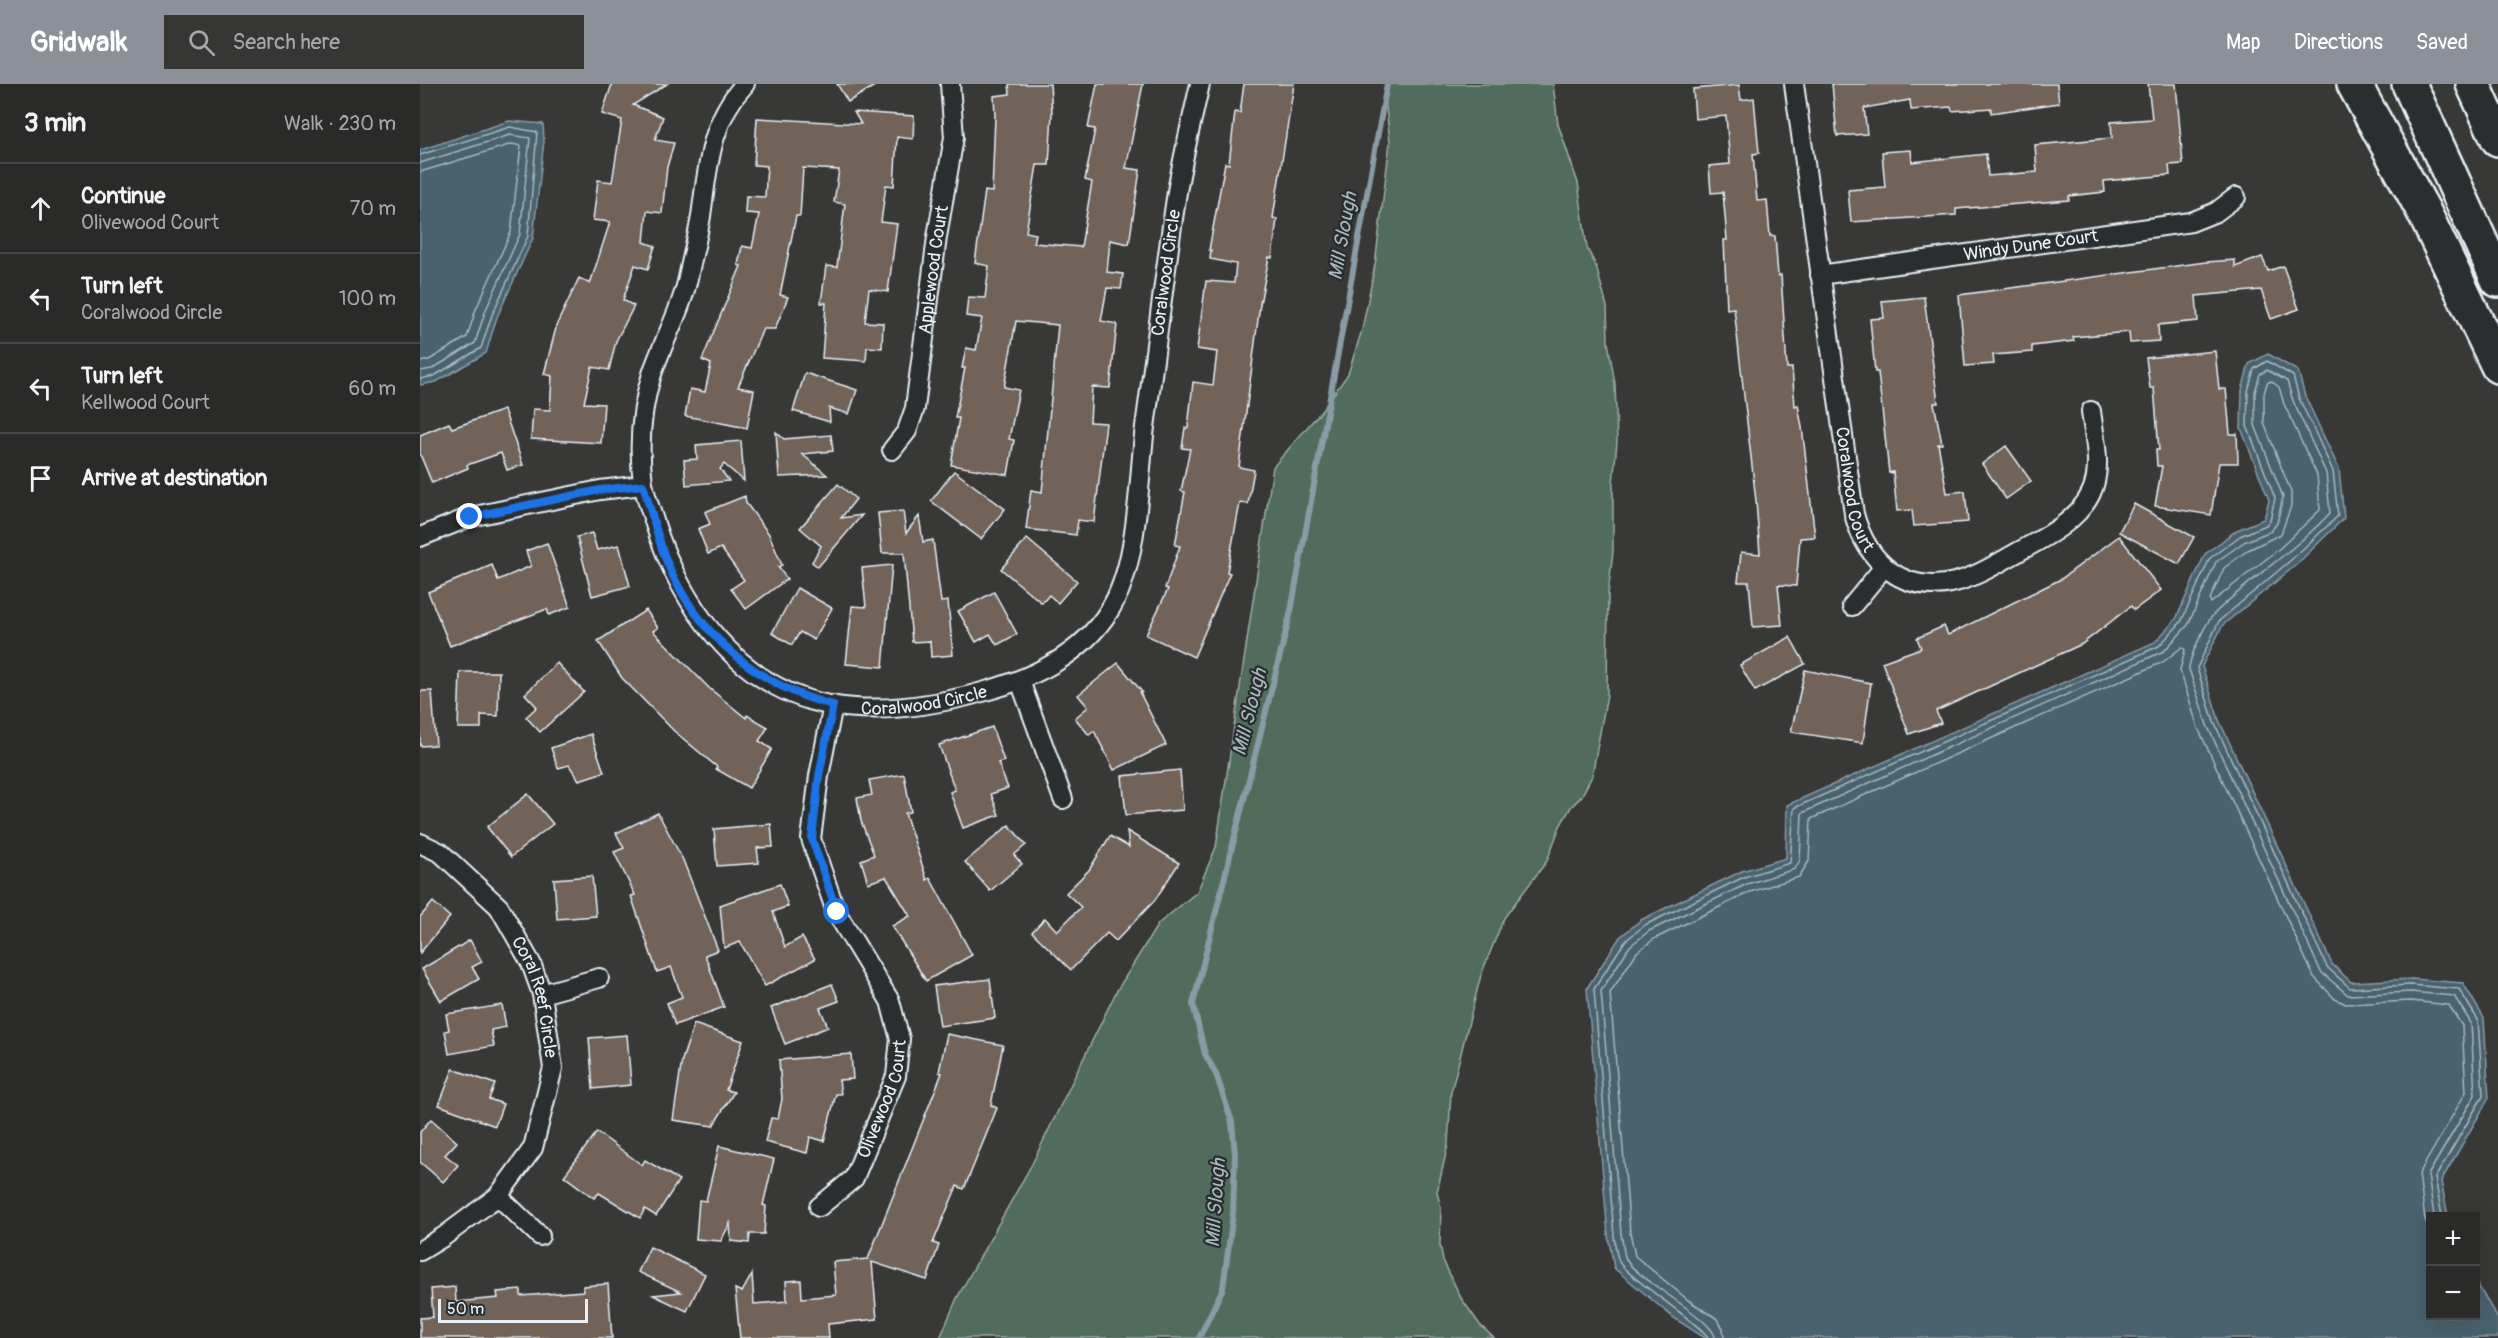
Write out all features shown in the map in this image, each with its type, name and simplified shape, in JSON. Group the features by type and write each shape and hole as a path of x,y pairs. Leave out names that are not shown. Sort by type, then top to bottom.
{"highway":[{"path":"2354,84 2423,210 2498,366"},
{"path":"2409,84 2498,280"},
{"path":"2473,84 2498,139"}],"street":[{"name":"Coralwood Circle","path":"745,84 725,109 714,137 686,287 650,383 640,421 643,485 666,559 688,601 714,636 746,664 779,686 833,705 895,708 960,698 1020,681 1077,650 1110,610 1133,549 1139,477 1178,188 1200,84"},
{"name":"Applewood Court","path":"892,450 906,431 915,408 937,237 954,137 950,84"},
{"name":"Coralwood Court","path":"1794,84 1854,514 1869,551 1884,567 1920,583 1958,581 2037,542 2067,521 2086,502 2096,482 2097,458 2091,411"},
{"name":"Windy Dune Court","path":"1820,274 2191,222 2216,212 2236,197"},
{"path":"420,537 470,517 600,490 643,485"},
{"path":"1852,606 1884,567"},
{"path":"1020,681 1063,799"},
{"name":"Olivewood Court","path":"819,1207 854,1178 896,1076 900,1039 890,1001 837,912 812,839 819,776 833,705"},
{"name":"Coral Reef Circle","path":"420,843 441,852 499,907 531,963 542,994 553,1068 533,1148 498,1196 443,1238 420,1251"},
{"path":"542,994 598,978"},
{"path":"498,1196 540,1236"}],"green space":[{"name":"Mill Slough","path":"1387,84 1553,84 1558,124 1578,183 1587,248 1596,266 1607,307 1608,342 1615,384 1617,442 1613,483 1613,551 1608,594 1607,695 1592,776 1581,797 1571,807 1560,826 1547,861 1504,918 1481,975 1451,1092 1448,1145 1437,1192 1441,1208 1440,1245 1443,1260 1461,1298 1480,1325 1494,1338 940,1338 957,1298 1032,1164 1116,992 1158,924 1197,892 1216,847 1273,467 1323,409 1348,374 1362,330 1375,265 1390,142 1385,99"}],"water":[{"path":"509,121 543,124 544,141 533,238 497,317 486,353 436,382 420,385 420,150"},
{"path":"2268,354 2298,371 2305,396 2339,469 2344,518 2296,565 2223,625 2202,666 2219,720 2332,964 2351,982 2412,979 2463,983 2484,1018 2489,1098 2441,1181 2447,1212 2426,1212 2426,1320 2480,1320 2480,1289 2498,1319 2498,1338 1705,1338 1675,1319 1614,1268 1608,1236 1587,988 1620,937 1641,920 1742,871 1786,858 1787,805 2155,642 2176,619 2205,554 2237,530 2264,519 2269,500 2241,428 2242,390 2249,364"}],"building":[{"path":"612,84 667,84 633,105 663,117 655,140 674,143 667,167 662,213 647,211 644,242 655,246 648,269 635,265 623,300 634,306 616,341 609,370 592,367 584,403 604,404 601,443 531,439 533,409 550,410 552,376 544,374 557,324 579,278 590,284 610,222 593,220 598,180 612,182 622,120 602,114"},
{"path":"837,84 878,84 848,102"},
{"path":"1009,84 1050,84 1052,113 1049,165 1037,165 1026,232 1036,234 1034,243 1081,247 1092,182 1085,180 1095,129 1088,128 1097,84 1143,84 1126,168 1140,170 1129,244 1110,240 1107,272 1123,274 1121,289 1107,288 1101,321 1117,324 1110,388 1092,387 1090,422 1106,423 1094,522 1078,520 1076,535 1026,529 1031,490 1042,492 1058,325 1016,321 1004,387 1019,390 1009,439 1014,440 1008,475 951,465 959,418 955,418 965,368 962,368 966,348 976,350 982,318 966,316 968,297 985,298 989,266 975,263 985,191 992,192 994,96 1010,94"},
{"path":"1244,84 1294,84 1273,218 1277,219 1272,258 1269,257 1260,304 1239,467 1254,470 1248,504 1240,503 1227,572 1230,573 1194,657 1146,635 1168,589 1165,588 1180,546 1175,545 1185,492 1181,491 1190,449 1182,448 1185,428 1188,428 1193,382 1213,385 1217,352 1197,349 1206,281 1234,283 1236,264 1210,259 1211,250 1209,250 1225,163 1229,164 1235,112 1240,113"},
{"path":"1832,84 2057,84 2059,103 1991,113 1991,108 1952,111 1951,107 1911,110 1910,100 1864,108 1867,134 1837,136"},
{"path":"2148,84 2176,84 2183,164 2169,165 2170,175 2104,181 2105,192 2069,196 2069,200 1956,209 1956,215 1851,222 1848,190 1885,187 1882,152 1911,150 1912,162 1986,154 1988,176 2037,172 2035,145 2112,138 2111,122 2152,119"},
{"path":"1739,85 1741,100 1754,98 1759,153 1753,154 1757,201 1767,200 1770,236 1775,236 1778,276 1781,275 1787,368 1792,368 1795,406 1798,405 1802,427 1815,537 1800,538 1796,586 1778,585 1782,625 1753,627 1749,582 1738,582 1741,552 1760,554 1756,501 1734,308 1727,309 1724,240 1727,240 1723,192 1711,193 1709,166 1730,164 1726,116 1695,119 1693,89"},
{"path":"854,112 914,116 913,139 897,137 894,186 886,185 881,222 897,224 888,292 869,289 865,322 883,323 882,348 867,347 866,361 822,358 826,303 821,303 826,266 837,267 845,204 834,202 839,170 803,168 800,216 796,216 780,295 788,297 775,329 763,329 738,387 754,390 747,428 685,416 690,389 705,392 711,364 702,360 741,266 738,265 742,246 752,248 759,214 745,213 746,196 765,197 767,166 754,165 757,118 861,124"},
{"path":"2262,257 2268,271 2283,266 2299,309 2271,319 2261,290 2196,296 2198,321 2158,325 2159,341 2130,343 2129,332 2073,337 2074,341 2032,346 2032,352 1993,355 1994,364 1965,366 1959,295 2206,262 2235,260 2235,267"},
{"path":"1924,297 1938,403 1934,403 1942,444 1938,444 1947,493 1965,491 1968,522 1914,526 1912,510 1897,511 1893,472 1889,473 1870,319 1884,318 1882,301"},
{"path":"2215,351 2219,389 2226,389 2230,434 2237,434 2238,463 2219,463 2211,515 2155,506 2162,466 2157,466 2156,450 2159,450 2154,388 2150,388 2146,358"},
{"path":"805,373 857,390 849,414 829,408 830,422 793,411"},
{"path":"504,410 523,465 507,470 501,453 467,465 468,468 432,483 420,454 420,435 449,423 452,428"},
{"path":"776,432 784,439 831,435 833,451 802,454 827,475 779,477"},
{"path":"741,441 744,481 724,464 720,469 729,481 686,485 684,460 697,459 696,445"},
{"path":"2006,446 2031,481 2006,499 1982,464"},
{"path":"954,471 1005,509 981,539 931,501"},
{"path":"838,484 856,499 841,518 862,515 818,567 812,562 821,546 800,528"},
{"path":"745,496 746,503 769,534 782,565 778,567 787,579 746,609 731,589 744,580 721,548 708,554 698,529 710,524 705,512"},
{"path":"2134,504 2194,537 2179,564 2119,532"},
{"path":"903,511 906,533 919,516 923,542 933,540 941,602 948,601 953,655 931,657 930,641 912,642 904,553 882,553 878,513"},
{"path":"592,533 597,550 619,545 630,586 592,596 577,537"},
{"path":"2119,536 2161,590 2134,610 2131,606 2082,644 1936,711 1941,723 1909,734 1882,662 1921,648 1917,638 1944,626 1948,635 2061,579"},
{"path":"1027,539 1077,581 1058,603 1049,595 1042,603 1001,569"},
{"path":"547,543 570,607 549,615 547,609 450,646 428,592 492,565 498,580 531,566 526,551"},
{"path":"892,565 883,667 846,664 852,606 866,607 862,568"},
{"path":"797,588 832,608 814,640 800,632 792,645 772,633"},
{"path":"994,592 1017,634 997,645 990,634 976,642 958,611"},
{"path":"646,610 658,628 653,631 709,688 746,718 747,715 768,727 759,741 772,749 749,788 716,769 717,767 674,731 622,678 598,641"},
{"path":"1790,637 1805,664 1755,691 1740,665"},
{"path":"557,663 584,692 540,732 526,717 537,707 525,694"},
{"path":"1118,663 1142,692 1140,693 1166,745 1114,770 1094,731 1089,735 1075,718 1088,707 1078,695"},
{"path":"1805,670 1871,683 1863,743 1791,732"},
{"path":"460,672 499,672 498,716 481,715 481,728 458,728"},
{"path":"420,691 432,691 436,745 420,746"},
{"path":"992,727 1004,761 998,763 1008,788 991,794 999,815 963,828 950,792 955,790 939,745"},
{"path":"591,734 604,772 579,780 569,765 558,768 551,748"},
{"path":"1180,770 1183,810 1126,815 1122,776"},
{"path":"904,774 911,812 905,813 927,880 930,878 972,955 926,981 892,926 910,916 886,877 868,883 861,860 874,855 861,821 857,798 872,795 869,780"},
{"path":"528,794 553,824 511,857 487,827"},
{"path":"658,813 683,860 718,950 705,955 724,1007 675,1025 667,1003 682,997 671,967 657,972 631,896 635,895 614,852 624,848 616,833"},
{"path":"771,824 773,847 757,848 759,863 717,866 714,829"},
{"path":"1009,825 1026,845 1014,855 1022,864 990,891 965,862"},
{"path":"1127,831 1179,863 1155,900 1116,941 1107,933 1071,970 1032,932 1045,918 1057,931 1081,907 1066,893 1089,870 1110,836 1129,847"},
{"path":"592,876 596,916 557,919 554,879"},
{"path":"780,884 788,906 773,912 785,947 802,937 815,959 765,986 740,942 724,948 720,905"},
{"path":"433,902 450,917 420,953 420,917"},
{"path":"470,940 482,962 472,967 479,979 441,1001 422,969"},
{"path":"990,979 995,1018 940,1026 934,986"},
{"path":"832,984 839,1001 820,1008 828,1027 785,1044 771,1008"},
{"path":"502,1005 506,1027 491,1030 494,1046 449,1054 445,1031 449,1030 446,1014"},
{"path":"694,1024 743,1041 726,1090 734,1092 713,1126 673,1120 682,1060"},
{"path":"947,1034 1003,1045 991,1105 997,1108 964,1189 957,1186 933,1243 939,1245 927,1280 872,1262 877,1319 828,1324 829,1338 740,1338 735,1289 742,1292 752,1274 754,1304 787,1301 786,1281 801,1280 802,1298 836,1295 833,1262 868,1259 942,1073 939,1072"},
{"path":"627,1035 631,1085 593,1089 589,1038"},
{"path":"851,1054 853,1079 839,1080 841,1094 836,1094 824,1141 810,1137 807,1153 765,1142 771,1118 778,1119 782,1099 779,1060"},
{"path":"453,1069 495,1084 489,1099 503,1104 495,1126 439,1105"},
{"path":"431,1119 457,1142 445,1155 458,1165 443,1182 420,1162 420,1132"},
{"path":"597,1132 642,1165 645,1160 679,1180 656,1216 645,1209 640,1218 599,1193 594,1198 564,1176"},
{"path":"719,1146 774,1159 763,1205 766,1206 764,1234 750,1234 749,1243 731,1241 730,1223 721,1241 696,1239 699,1200 706,1201"},
{"path":"650,1247 705,1274 687,1311 653,1295 681,1292 638,1272"},
{"path":"608,1284 612,1338 420,1338 420,1318 433,1317 431,1289 455,1287 456,1302 498,1298 497,1292 521,1290 521,1296 583,1291 583,1286"}],"waterway":[{"name":"Mill Slough","path":"1199,1338 1223,1288 1233,1213 1235,1154 1232,1122 1216,1074 1205,1054 1193,1004 1291,611 1387,84"}],"route":[{"path":"470,517 600,490 643,485 666,559 688,601 714,636 746,664 779,686 815,701 833,705 819,776 812,839 837,912"}]}
